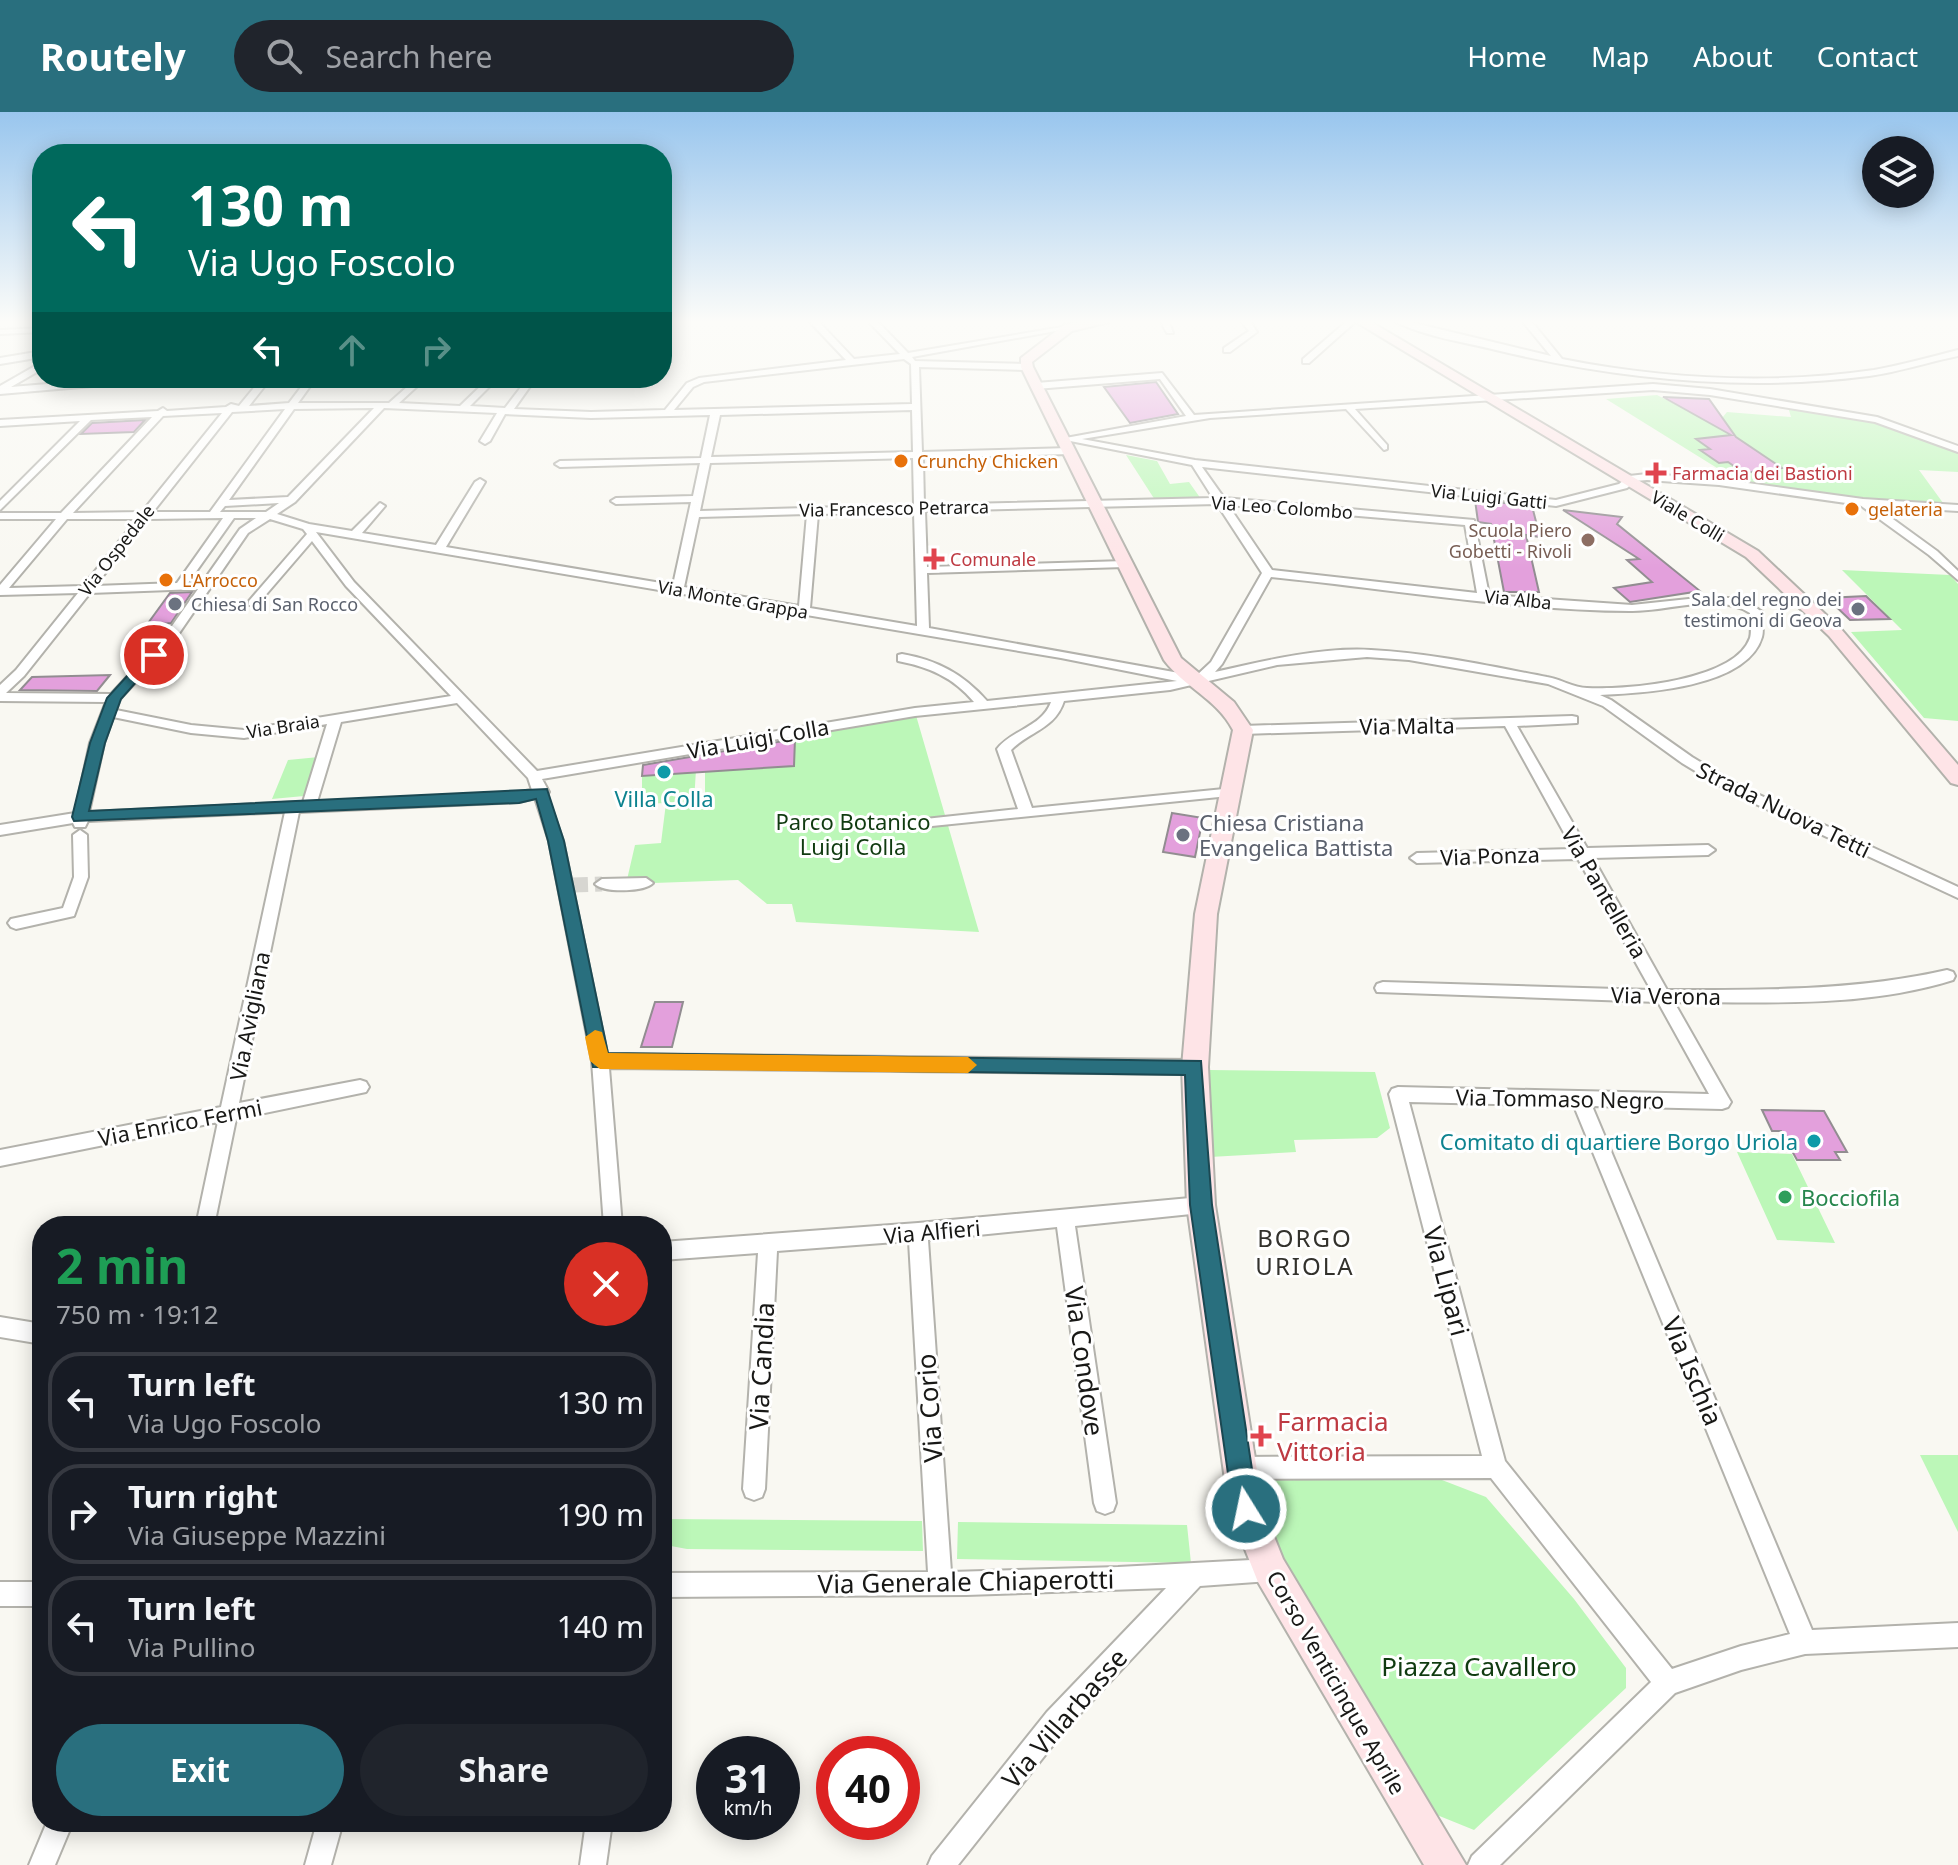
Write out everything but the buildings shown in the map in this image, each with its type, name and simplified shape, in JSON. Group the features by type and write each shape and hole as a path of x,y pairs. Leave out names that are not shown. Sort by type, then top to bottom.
{"street":[{"name":"Via Ospedale","path":"0,694 20,673 141,516 240,404"},
{"path":"16,923 69,912 81,877 80,825 97,743 119,693 169,639 202,586 244,531 291,500 389,404"},
{"path":"461,410 467,404"},
{"path":"485,441 511,404"},
{"path":"668,412 675,404"},
{"path":"916,404 923,631"},
{"path":"1046,404 1173,660 1181,671 1227,701 1243,730"},
{"path":"1182,404 1192,418"},
{"path":"560,464 917,454 1068,445 1106,434 1192,418 1382,404"},
{"name":"Viale Colli","path":"1499,404 1752,554 1784,580 1835,631 1958,778"},
{"path":"1780,404 1877,420 1958,449"},
{"path":"0,423 163,411 292,406 386,406 504,412 916,407"},
{"path":"213,515 292,406"},
{"path":"1348,406 1384,447"},
{"path":"678,590 716,410"},
{"path":"0,592 64,516 163,411"},
{"path":"0,507 90,416"},
{"path":"1106,434 1114,450"},
{"name":"Via Luigi Gatti","path":"1068,445 1195,463 1556,503 1623,486 1627,480 1719,482 1863,502 1958,508"},
{"path":"1195,463 1268,573 1216,664 1198,681"},
{"path":"439,549 480,482"},
{"path":"616,501 696,499"},
{"path":"222,503 291,500"},
{"name":"Via Leo Colombo","path":"1095,504 1219,501 1470,522 1483,595"},
{"name":"Via Luigi Gatti","path":"1863,502 1933,553 1958,577"},
{"name":"Via Francesco Petrarca","path":"693,514 1095,504"},
{"path":"355,535 380,506"},
{"path":"804,611 813,510"},
{"path":"0,516 269,515"},
{"name":"Via Monte Grappa","path":"269,515 309,530 355,535 923,631 1198,681"},
{"path":"180,587 230,516"},
{"path":"253,603 309,530 350,584 534,776 542,792 569,885 600,1061 612,1216"},
{"path":"922,570 1125,564"},
{"name":"Via Alba","path":"1268,573 1593,607 1656,609 1733,600 1750,606 1758,620 1756,643 1750,652 1727,666 1667,687 1583,692"},
{"path":"0,592 83,592 202,586"},
{"name":"Strada Nuova Tetti","path":"1198,681 1277,661 1367,653 1500,670 1583,692 1607,703 1687,760 1735,789 1958,893"},
{"path":"902,658 936,664 967,686 982,703"},
{"path":"0,673 20,673"},
{"name":"Via Luigi Colla","path":"534,776 982,703 1198,681"},
{"path":"0,694 119,693"},
{"path":"1026,811 1004,749 1014,739 1042,727 1056,708 1059,696"},
{"name":"Via Braia","path":"109,712 191,729 244,734 457,699"},
{"name":"Via Avigliana","path":"207,1216 281,854 336,717"},
{"name":"Via Malta","path":"1243,730 1572,720"},
{"name":"Via Pantelleria","path":"1510,724 1722,1102"},
{"name":"Corso Venticinque Aprile","path":"1243,730 1206,914 1195,1067 1201,1205 1238,1468 1246,1509 1270,1570 1446,1865"},
{"path":"888,828 1229,791"},
{"path":"0,830 301,805 519,797 542,792"},
{"name":"Via Ponza","path":"1417,858 1580,851 1708,850"},
{"path":"602,884 646,883"},
{"name":"Via Verona","path":"1383,988 1665,996 1798,996 1918,984 1947,976"},
{"path":"600,1061 1195,1067"},
{"name":"Via Enrico Fermi","path":"0,1158 360,1087"},
{"name":"Via Tommaso Negro","path":"1398,1094 1722,1102"},
{"name":"Via Lipari","path":"1398,1094 1496,1467"},
{"name":"Via Ischia","path":"1580,1099 1805,1642"},
{"name":"Via Alfieri","path":"672,1250 918,1232 1201,1205"},
{"name":"Via Condove","path":"1065,1218 1105,1503"},
{"name":"Via Corio","path":"918,1232 940,1583"},
{"name":"Via Candia","path":"754,1489 768,1243"},
{"path":"0,1327 32,1332"},
{"path":"1238,1468 1496,1467 1667,1683"},
{"name":"Via Generale Chiaperotti","path":"672,1585 940,1583 1194,1576 1270,1570"},
{"name":"Via Villarbasse","path":"941,1865 1056,1721 1194,1576"},
{"path":"0,1594 32,1594"},
{"path":"1481,1865 1667,1683 1741,1658 1805,1642 1958,1635"},
{"path":"42,1865 56,1832"},
{"path":"318,1865 327,1832"},
{"path":"593,1865 598,1832"}],"green space":[{"path":"1614,404 1674,404 1704,419 1722,418 1727,412 1791,417 1788,407 1882,422 1958,451 1958,472 1919,470 1946,507 1863,502 1746,486"},
{"path":"1126,455 1157,461 1170,484 1189,482 1201,499 1155,500"},
{"path":"1842,570 1950,575 1958,584 1958,721 1924,718 1851,632 1902,630"},
{"name":"Parco Botanico Luigi Colla","path":"915,712 979,932 796,922 792,904 767,904 738,880 626,884 635,845 661,843 666,803 642,804 642,776 696,770 694,801 690,807 702,809 705,804 705,770 794,766 795,735"},
{"path":"319,757 304,796 272,799 288,760"},
{"path":"1209,1070 1375,1072 1390,1128 1377,1138 1294,1140 1296,1152 1210,1157"},
{"name":"Bocciofila","path":"1737,1152 1792,1154 1835,1243 1777,1240"},
{"path":"1920,1455 1958,1455 1958,1532"},
{"name":"Piazza Cavallero","path":"1301,1475 1429,1475 1486,1497 1574,1599 1626,1668 1626,1688 1474,1830 1437,1815 1264,1542 1253,1480"},
{"path":"672,1519 922,1521 923,1551 687,1549 672,1546"},
{"path":"958,1522 1187,1525 1191,1563 957,1559"}],"tunnel":[{"path":"573,885 602,884"}],"slow traffic":[{"path":"595,1037 600,1061 968,1065"}],"place":[{"name":"Crunchy Chicken","path":"901,461"},
{"name":"Farmacia dei Bastioni","path":"1656,473"},
{"name":"gelateria","path":"1852,509"},
{"name":"Scuola Piero Gobetti - Rivoli","path":"1588,540"},
{"name":"Comunale","path":"934,559"},
{"name":"L'Arrocco","path":"166,580"},
{"name":"Chiesa di San Rocco","path":"175,604"},
{"name":"Sala del regno dei testimoni di Geova","path":"1858,609"},
{"name":"Villa Colla","path":"664,772"},
{"name":"Chiesa Cristiana Evangelica Battista","path":"1183,835"},
{"name":"Comitato di quartiere Borgo Uriola","path":"1814,1141"},
{"name":"Bocciofila","path":"1785,1197"},
{"name":"Farmacia Vittoria","path":"1261,1436"}],"district":[{"name":"BORGO URIOLA","path":"1305,1251"}],"route":[{"path":"154,655 114,698 97,743 80,817 309,804 519,797 542,792 556,841 600,1061 1195,1067 1201,1205 1246,1509"}]}
